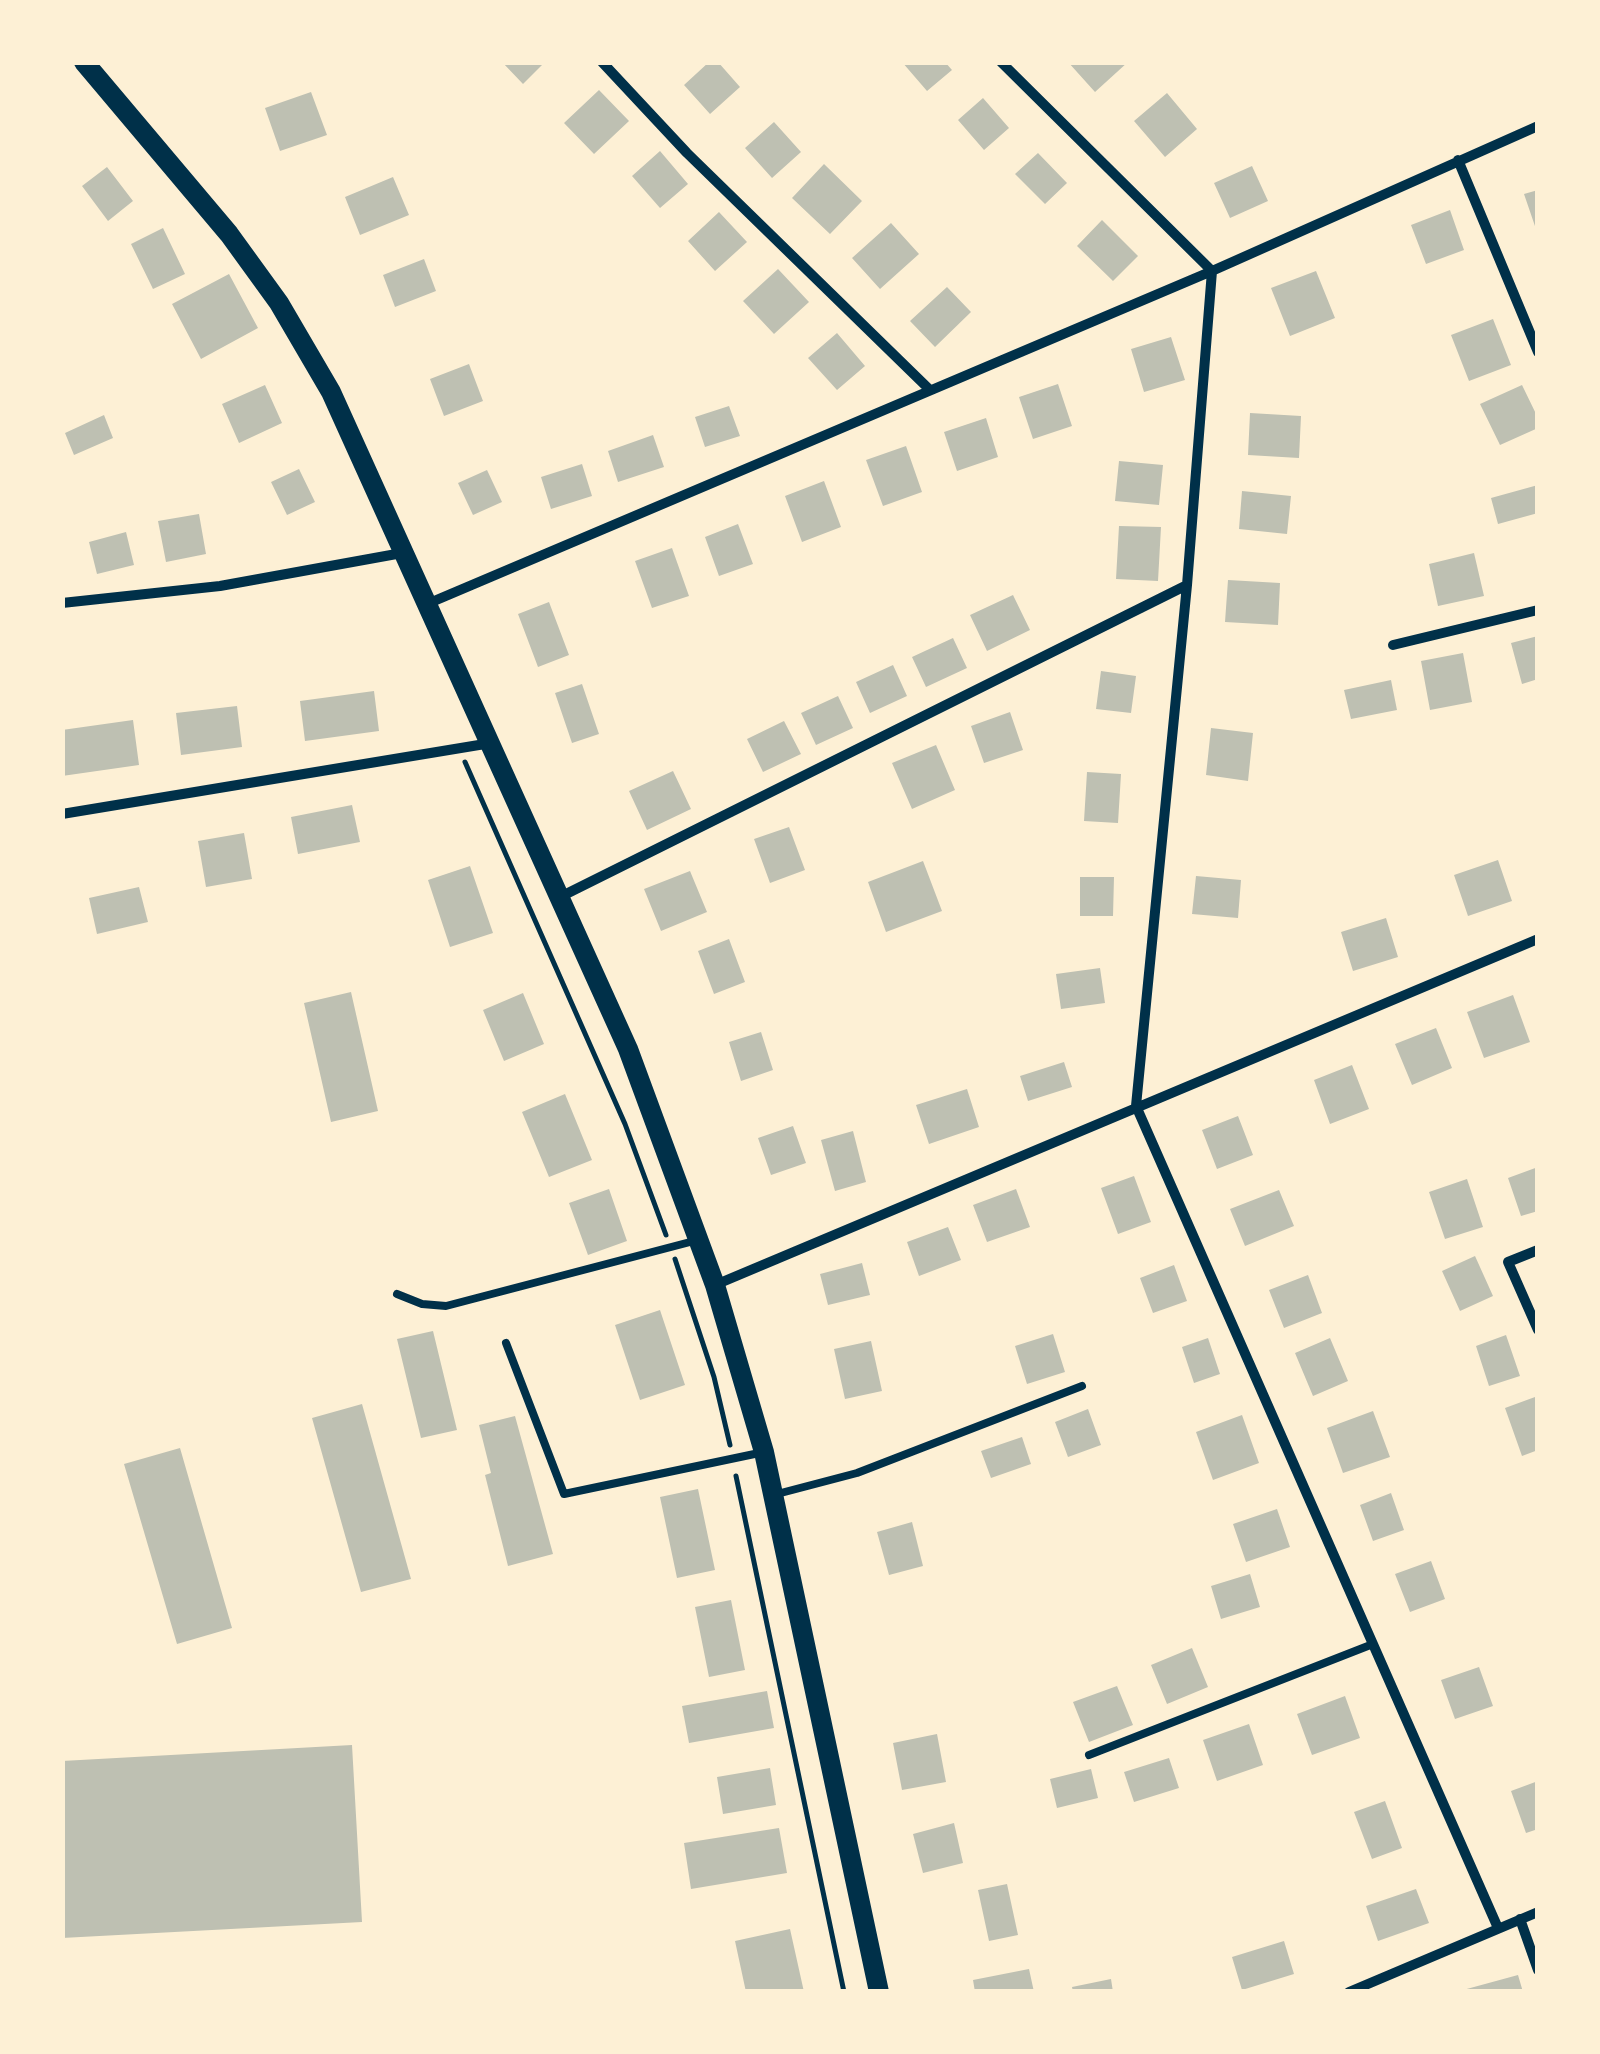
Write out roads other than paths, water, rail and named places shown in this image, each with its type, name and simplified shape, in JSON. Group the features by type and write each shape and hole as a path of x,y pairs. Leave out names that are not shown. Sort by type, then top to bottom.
{"main road":[{"path":"84,62 229,234 279,303 330,392 628,1050 715,1285 764,1452 879,1992"}],"street":[{"path":"602,62 687,153 930,390"},
{"path":"1000,62 1212,271 1187,586 1136,1106 1498,1928"},
{"path":"426,604 1212,271 1538,126"},
{"path":"1458,160 1538,352"},
{"path":"62,602 220,586 402,552"},
{"path":"560,897 1187,586"},
{"path":"1393,645 1538,610"},
{"path":"62,814 491,742"},
{"path":"715,1285 1538,939"},
{"path":"1538,1250 1508,1262 1538,1330"},
{"path":"1349,1992 1538,1912"},
{"path":"1520,1919 1538,1970"}],"lane":[{"path":"397,1294 422,1304 446,1306 698,1240"},
{"path":"506,1343 564,1494 764,1452"},
{"path":"773,1495 857,1473 1082,1386"},
{"path":"1089,1755 1373,1644"}]}
